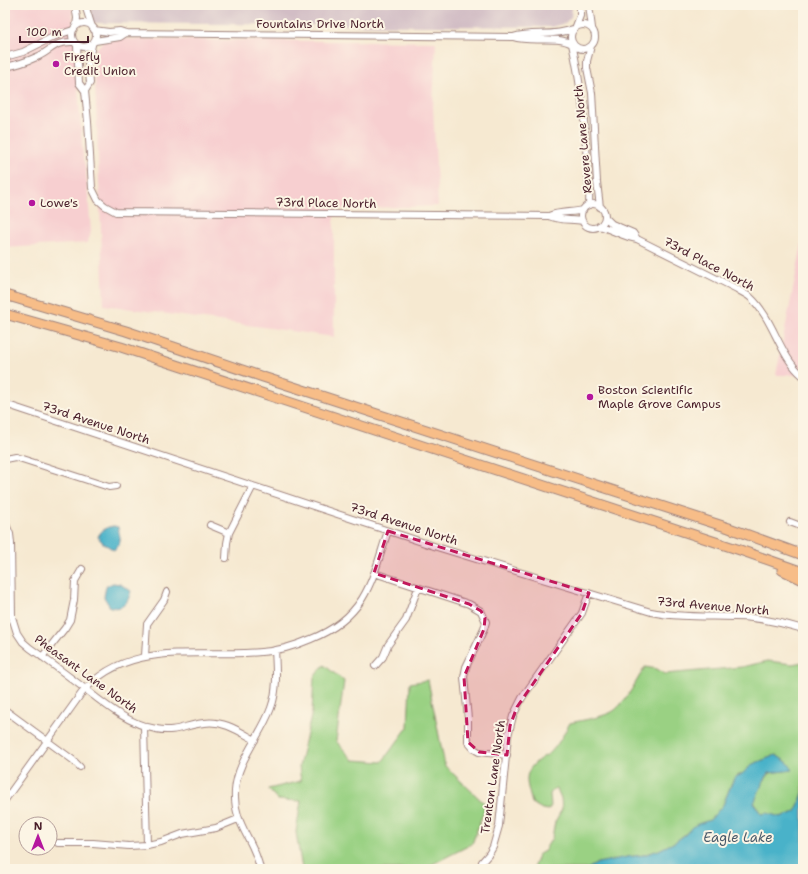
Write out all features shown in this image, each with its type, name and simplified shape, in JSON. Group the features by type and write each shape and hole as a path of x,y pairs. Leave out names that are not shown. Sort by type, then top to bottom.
{"highway":[{"path":"5,295 126,331 803,552"},
{"path":"5,314 121,347 717,542 803,572"},
{"path":"757,538 803,555"},
{"path":"717,542 803,580"}],"street":[{"path":"75,5 77,18 72,36 76,44 79,83 84,91 90,83 88,63 96,33 85,9 85,5"},
{"path":"580,5 580,16 570,36 572,44 575,47 584,50 591,46 595,39 589,5"},
{"path":"5,57 23,52 74,28 79,24 86,24 93,28"},
{"path":"575,28 584,25 592,28"},
{"name":"Fountains Drive North","path":"93,28 109,32 120,31 126,33 513,37 522,40 561,40 572,44"},
{"name":"Fountains Drive North","path":"513,37 522,34 563,33 575,28"},
{"name":"Fountains Drive North","path":"93,43 120,37 126,33"},
{"path":"5,67 41,55 53,46 64,42 76,44 85,48 93,43"},
{"name":"Revere Lane North","path":"572,44 585,124 587,166 590,189 589,205"},
{"name":"Revere Lane North","path":"591,46 587,61 587,68 592,93 597,182 600,207"},
{"name":"73rd Place North","path":"84,91 92,188 98,200 104,206 116,212 549,216 555,219 572,219 582,221"},
{"path":"589,205 597,205 600,207 604,213 604,221 599,226 591,228 582,221 581,217 583,210 589,205"},
{"name":"73rd Place North","path":"549,216 555,213 583,210"},
{"name":"73rd Place North","path":"605,217 612,224 633,233 637,238 750,297 760,309 798,372 803,376"},
{"name":"73rd Place North","path":"599,226 608,228 630,238 637,238"},
{"name":"73rd Avenue North","path":"5,404 483,562 660,614 752,618 772,621 803,629"},
{"path":"5,459 15,457 109,487 116,486"},
{"path":"226,558 229,533 253,486"},
{"name":"Pheasant Lane North","path":"5,522 10,534 11,543 12,617 17,633 23,642 125,718 144,726 169,730 213,722 233,728 255,740"},
{"path":"790,522 803,527"},
{"path":"210,525 229,533"},
{"path":"5,800 85,689 110,670 124,663 145,656 170,654 249,653 275,650 318,637 330,630 352,611 369,587 388,531"},
{"path":"42,657 70,620 76,581 82,569"},
{"path":"374,573 469,604 484,614 485,626 466,667 464,677 468,719 468,742 478,752 507,755"},
{"path":"375,666 383,657 388,644 406,620 418,588"},
{"path":"145,656 147,624 164,600 167,592"},
{"name":"Trenton Lane North","path":"482,862 493,847 499,826 510,726 517,707 582,613 589,593"},
{"path":"5,619 12,617"},
{"path":"260,869 256,854 238,819 235,796 237,778 243,763 271,708 274,699 276,679 275,650"},
{"path":"5,710 47,740 80,767"},
{"path":"144,726 147,845"},
{"path":"58,842 129,846 147,845 161,842 182,834 216,828 238,819"}],"highlighted area":[{"path":"388,531 589,593 582,613 517,707 510,726 507,755 479,752 468,742 464,677 484,629 485,618 481,611 469,604 374,573"}],"shaded area":[{"path":"5,5 72,5 83,156 86,172 91,231 87,243 5,248"},
{"path":"91,5 572,5 572,9 571,17 565,23 552,27 92,23"},
{"path":"119,39 436,42 433,107 438,206 334,209 334,337 104,305 94,57 96,49 104,41"},
{"path":"803,239 803,375 776,375"}],"green space":[{"path":"768,661 792,664 803,662 803,793 796,812 780,817 767,813 761,814 754,802 763,782 770,773 792,770 788,763 776,755 753,764 742,774 737,776 732,782 723,805 710,820 698,824 675,842 659,850 644,855 598,863 587,869 533,869 538,855 544,851 552,838 555,822 562,809 561,798 557,789 553,790 550,794 551,806 548,810 542,809 532,803 527,784 528,774 534,764 554,749 570,723 600,716 615,710 628,695 645,667 657,669 665,674 742,667"},
{"path":"324,665 344,681 336,741 353,760 382,762 408,727 410,683 428,680 445,766 486,805 472,844 423,869 302,869 296,832 301,801 278,800 268,789 301,781 299,767 312,712 314,677"}],"water":[{"path":"114,526 118,527 120,542 114,550 103,543 98,537 104,529"},
{"path":"113,583 120,584 131,591 124,605 115,608 110,607 104,597 106,586"},
{"name":"Eagle Lake","path":"776,755 788,763 793,770 769,773 763,782 754,803 761,814 767,813 780,817 796,812 803,793 803,869 587,869 598,863 644,855 675,842 686,834 692,827 710,820 723,805 734,778 742,774 753,764"}],"place":[{"name":"Firefly Credit Union","path":"56,64"},
{"name":"Lowe's","path":"32,203"},
{"name":"Boston Scientific Maple Grove Campus","path":"590,397"}]}
